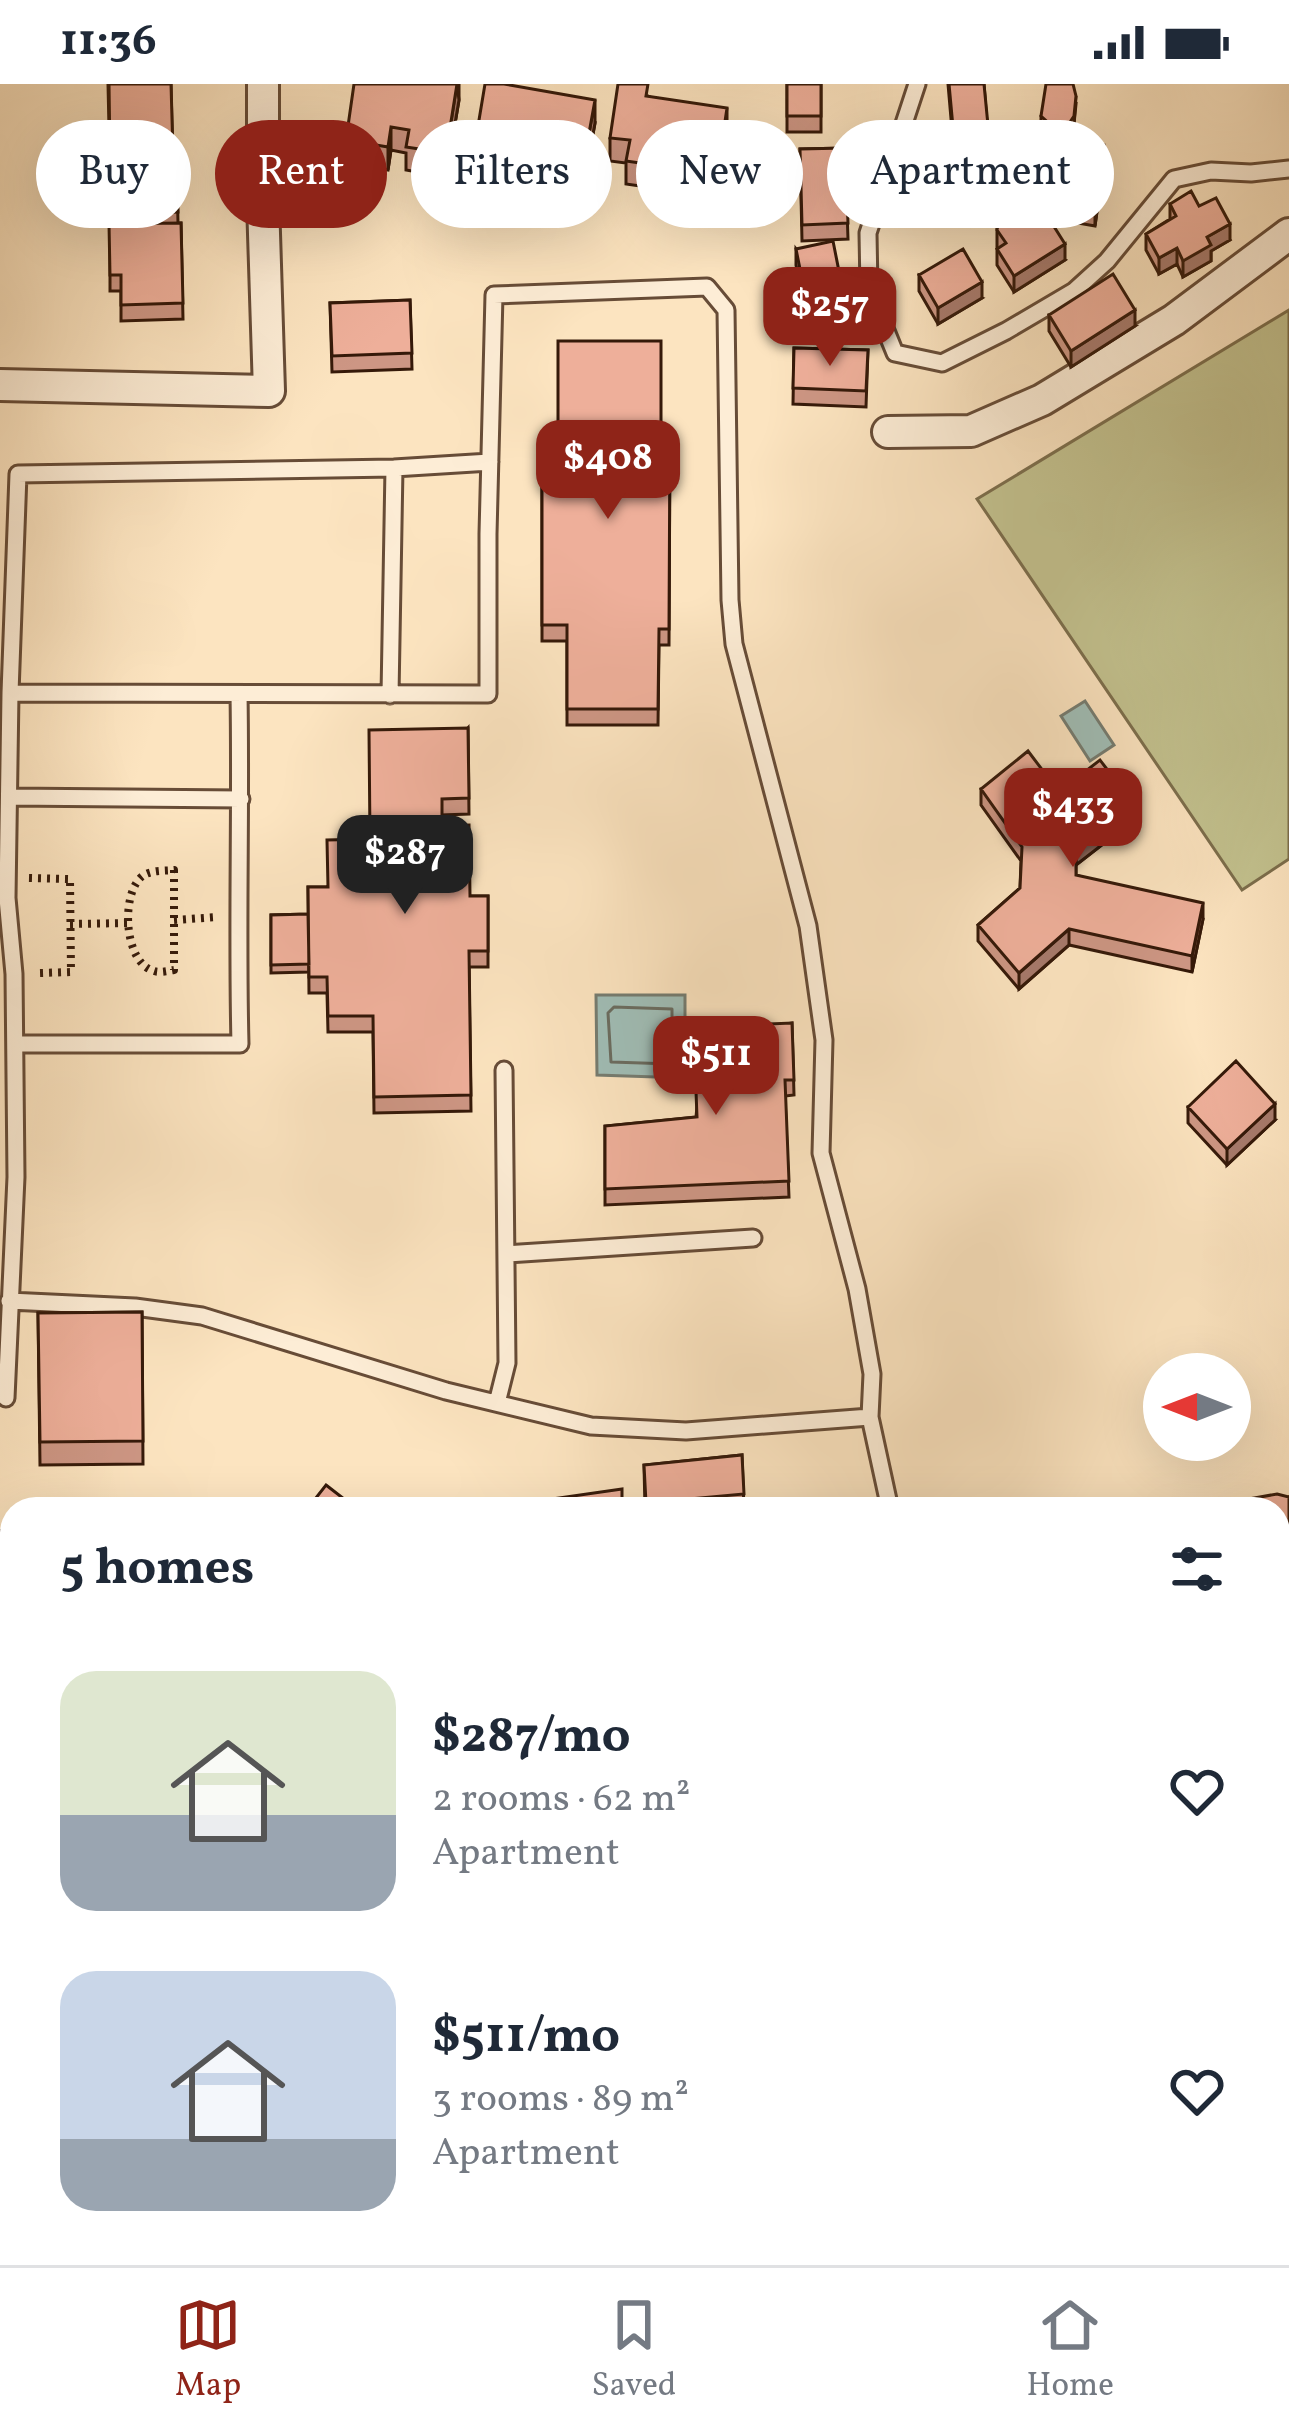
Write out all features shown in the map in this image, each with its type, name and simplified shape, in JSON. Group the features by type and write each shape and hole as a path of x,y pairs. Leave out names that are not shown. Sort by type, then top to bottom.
{"street":[{"path":"0,385 269,392 263,84"},
{"path":"888,432 971,430 1042,400 1174,320 1289,234"}],"lane":[{"path":"917,84 868,233 869,289 895,353 941,363 1074,291 1107,261 1174,179 1210,171 1289,169"},
{"path":"10,693 488,694 494,295 707,287 726,310 734,644 808,926 824,1040 821,1154 857,1289 872,1374 870,1417 887,1497"},
{"path":"6,1398 16,1177 14,974 6,941 4,898 18,474 490,463"},
{"path":"391,695 394,468"},
{"path":"15,1044 240,1044 239,694"},
{"path":"9,796 241,799"},
{"path":"497,1403 506,1363 504,1070"},
{"path":"506,1254 753,1238"},
{"path":"9,1300 202,1316 446,1391 591,1426 686,1431 870,1417"}],"path":[{"path":"174,870 174,920 174,970 153,971 137,959 130,940 130,894 142,877 174,870"},
{"path":"8,877 70,879 71,972 14,974"},
{"path":"174,920 237,916"},
{"path":"70,924 130,923"}],"shaded area":[{"path":"1289,310 1289,859 1242,890 977,499"}],"water":[{"path":"1085,701 1114,745 1090,761 1061,716"},
{"path":"596,995 685,995 685,1078 597,1075"}],"building":[{"path":"109,84 171,84 172,120 110,120"},
{"path":"354,84 457,84 451,120 411,120 411,148 406,147 409,130 391,127 387,147 387,120 349,120"},
{"path":"485,84 595,100 591,120 479,120"},
{"path":"618,84 648,84 646,96 727,108 725,120 636,120 636,162 626,161 630,140 612,138"},
{"path":"787,84 821,84 821,116 787,116"},
{"path":"949,84 984,84 987,120 952,120"},
{"path":"1046,84 1073,84 1071,120 1041,116"},
{"path":"827,148 827,224 803,225 803,149"},
{"path":"1191,191 1199,206 1216,198 1230,224 1207,237 1211,245 1183,261 1177,248 1159,258 1146,234 1176,216 1170,204"},
{"path":"109,228 181,228 183,303 121,305 121,275 110,275"},
{"path":"1055,228 1065,244 1014,276 997,249 1006,243 997,230"},
{"path":"833,241 848,317 811,324 796,249"},
{"path":"963,249 982,282 938,308 919,275"},
{"path":"1113,274 1135,310 1071,351 1049,315"},
{"path":"410,300 412,353 332,356 330,303"},
{"path":"558,341 661,341 661,428 670,428 669,629 659,629 658,709 567,709 567,625 542,625 542,440 558,440"},
{"path":"794,348 868,350 866,391 793,388"},
{"path":"468,728 469,798 442,799 442,826 469,825 470,896 488,896 488,951 469,951 471,1095 374,1097 373,1016 328,1016 327,977 309,977 308,887 328,887 327,840 370,839 369,730"},
{"path":"1028,751 1059,792 1100,760 1134,805 1076,849 1076,875 1203,903 1192,956 1069,929 1019,973 978,925 1020,888 1022,847 981,789"},
{"path":"308,914 309,964 271,965 271,915"},
{"path":"792,1023 794,1080 785,1080 789,1181 605,1189 605,1126 697,1117 694,1039 704,1038 704,1027"},
{"path":"1236,1061 1275,1104 1227,1149 1188,1107"},
{"path":"142,1312 143,1441 40,1442 38,1313"},
{"path":"742,1455 744,1494 646,1497 644,1465"},
{"path":"326,1485 342,1497 317,1497"},
{"path":"622,1489 622,1497 566,1497"}]}
